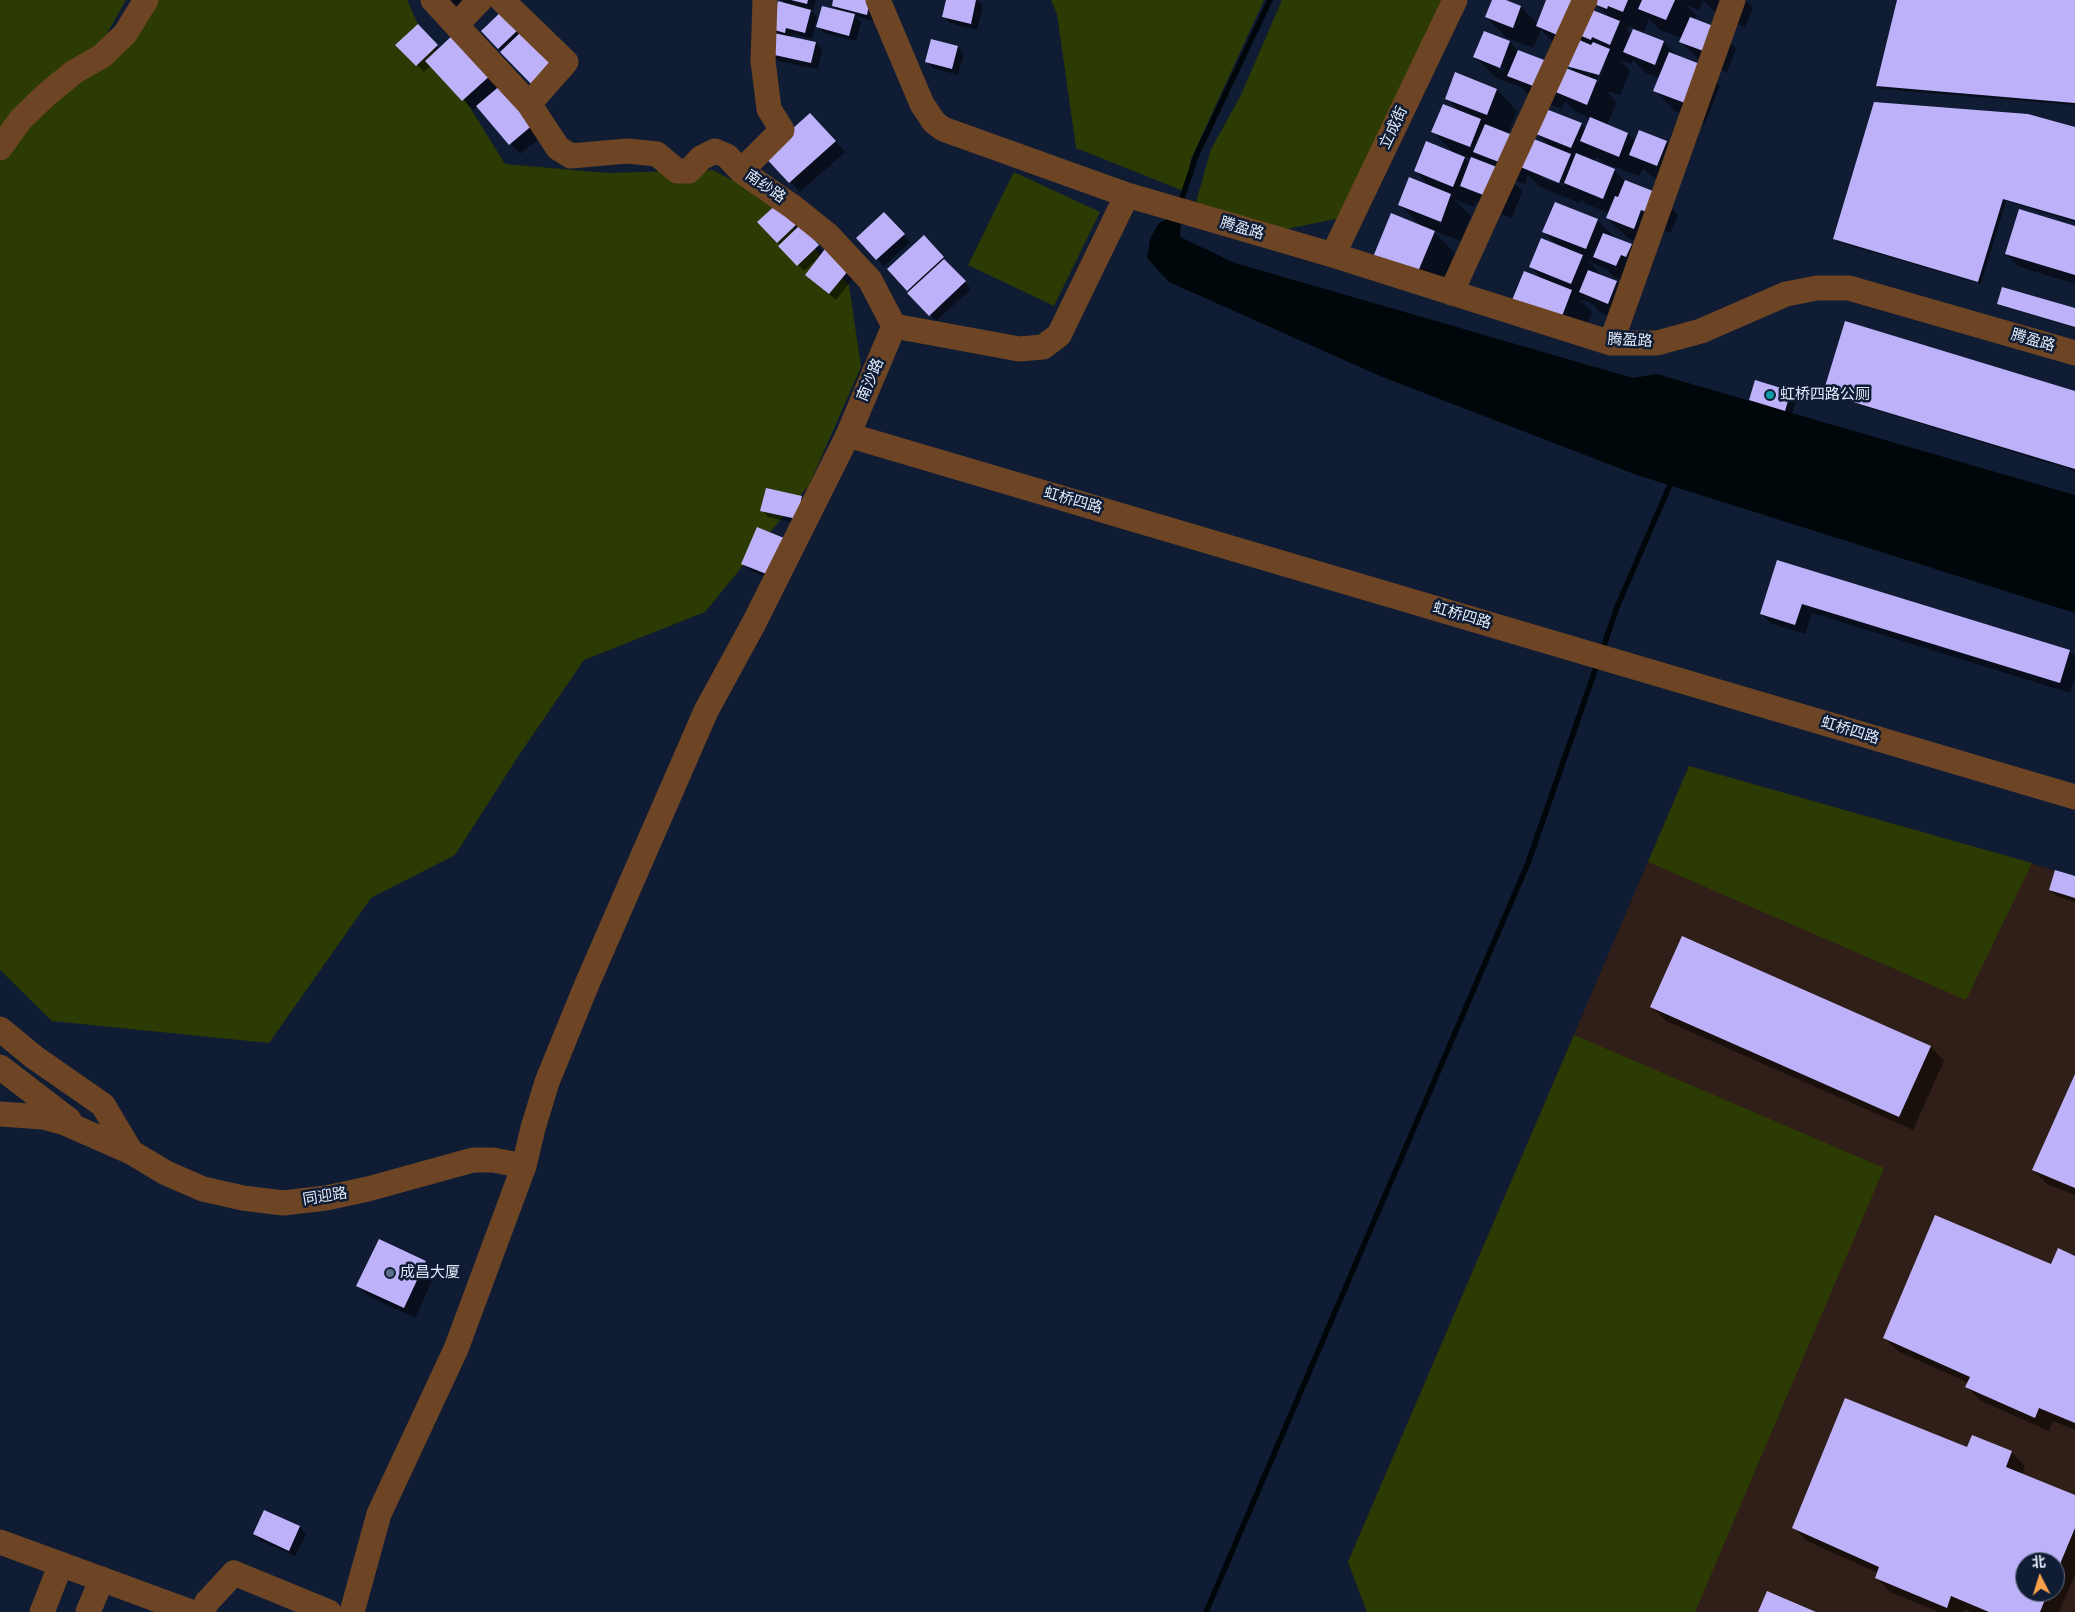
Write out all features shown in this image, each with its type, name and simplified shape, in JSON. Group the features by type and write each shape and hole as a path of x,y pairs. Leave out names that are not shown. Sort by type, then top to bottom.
{"street":[{"path":"0,148 21,120 46,95 74,72 102,56 125,34 146,0"},
{"path":"433,0 530,104 558,148 571,156 627,151 657,154 677,171 689,171 701,158 715,151 727,156 741,171"},
{"path":"457,24 480,0"},
{"path":"502,0 566,62 530,104"},
{"name":"南纱路","path":"765,0 763,61 769,109 782,130 741,171 793,207 828,235 870,280 894,326"},
{"name":"腾盈路","path":"878,0 922,104 934,122 943,129 1127,195 1333,255 1451,294 1611,342 1657,343 1701,332 1786,294 1817,288 1849,288 2075,353"},
{"name":"立成街","path":"1333,255 1455,0"},
{"path":"1451,294 1585,0"},
{"path":"1611,342 1733,0"},
{"path":"894,326 1019,349 1043,347 1059,335 1127,195"},
{"name":"南沙路","path":"352,1612 379,1514 456,1350 524,1166 547,1082 706,711 759,614 848,435 894,326"},
{"name":"虹桥四路","path":"848,435 2075,797"},
{"path":"0,1061 9,1036 104,1105 131,1152"},
{"path":"0,1067 85,1132"},
{"path":"0,1114 43,1118 65,1123 85,1132"},
{"name":"同迎路","path":"85,1132 131,1152 166,1173 203,1189 242,1198 283,1203 326,1198 368,1189 473,1160 493,1160 524,1166"},
{"path":"0,1542 102,1579 145,1604 191,1612"},
{"path":"42,1612 61,1564"},
{"path":"202,1612 207,1602 234,1573 330,1612"},
{"path":"88,1612 102,1579"}],"shaded area":[{"path":"1172,217 1181,220 1180,237 1235,263 1633,378 1657,374 2075,495 2075,613 1637,475 1380,376 1169,282 1147,258 1150,239 1159,223"},
{"path":"1689,766 2075,876 2075,1612 1367,1612 1348,1562"}],"green space":[{"path":"0,0 126,0 100,46 0,132"},
{"path":"152,0 407,0 417,22 505,164 608,173 713,170 767,199 849,285 861,367 809,485 705,612 584,660 519,755 455,855 371,898 269,1043 52,1021 0,970 0,161 13,140"},
{"path":"1051,0 1264,0 1191,159 1186,192 1076,148 1057,14"},
{"path":"1282,0 1441,0 1340,218 1277,231 1195,206 1211,149 1240,97"},
{"path":"1014,172 1100,212 1054,306 968,265"},
{"path":"1689,766 2032,863 1966,1000 1648,862"},
{"path":"1574,1035 1884,1168 1695,1612 1367,1612 1348,1562"}],"building":[{"path":"791,0 808,0 807,4"},
{"path":"833,0 870,0 867,15 832,6"},
{"path":"946,0 976,0 971,24 942,17"},
{"path":"1492,0 1506,0 1521,6 1513,28 1485,17"},
{"path":"1546,0 1577,0 1562,37 1536,26"},
{"path":"1595,0 1628,0 1623,12 1608,6 1607,9 1594,4"},
{"path":"1642,0 1675,0 1666,20 1638,9"},
{"path":"1897,0 2075,0 2075,103 1876,86"},
{"path":"778,1 811,10 805,33 786,28 785,33 771,29"},
{"path":"822,6 855,14 849,36 816,27"},
{"path":"1590,9 1620,21 1610,45 1592,37 1591,40 1579,35"},
{"path":"503,10 520,28 498,49 481,31"},
{"path":"1690,17 1716,27 1706,52 1679,42"},
{"path":"418,24 438,45 416,66 395,45"},
{"path":"1633,29 1664,41 1655,65 1623,52"},
{"path":"523,30 558,65 535,88 500,52"},
{"path":"1484,31 1510,41 1500,68 1473,57"},
{"path":"455,33 493,73 462,101 425,61"},
{"path":"774,33 816,42 811,63 770,54"},
{"path":"931,39 958,46 952,69 925,62"},
{"path":"1577,39 1591,45 1593,42 1610,49 1599,75 1566,66"},
{"path":"1518,50 1552,63 1541,89 1507,76"},
{"path":"1669,52 1700,64 1685,103 1653,91"},
{"path":"1563,67 1597,80 1587,105 1553,91"},
{"path":"1455,72 1497,89 1487,115 1445,99"},
{"path":"502,84 535,123 509,145 476,106"},
{"path":"1874,102 2028,114 2075,127 2075,220 2003,199 1978,282 1833,239"},
{"path":"1443,104 1481,119 1470,147 1431,132"},
{"path":"1546,109 1582,123 1571,148 1536,134"},
{"path":"810,113 836,141 789,183 763,155"},
{"path":"1590,117 1628,133 1619,157 1580,141"},
{"path":"1485,124 1515,136 1504,164 1473,152"},
{"path":"1639,130 1667,141 1657,166 1629,155"},
{"path":"1529,137 1571,154 1559,183 1518,166"},
{"path":"1426,141 1465,157 1453,187 1414,171"},
{"path":"1576,153 1615,169 1603,199 1564,183"},
{"path":"1471,157 1502,169 1491,198 1460,186"},
{"path":"1409,177 1451,194 1441,222 1398,205"},
{"path":"1625,180 1658,193 1650,213 1641,210 1634,229 1606,218 1615,196 1618,197"},
{"path":"779,202 798,223 777,243 757,222"},
{"path":"1555,202 1598,219 1586,249 1542,232"},
{"path":"2019,209 2075,226 2075,275 2005,254"},
{"path":"884,212 905,234 876,260 856,238"},
{"path":"1391,213 1435,231 1417,274 1373,257"},
{"path":"800,225 819,245 797,266 778,246"},
{"path":"1603,233 1632,244 1626,257 1621,255 1616,266 1593,257"},
{"path":"924,235 944,257 907,291 887,269"},
{"path":"1541,238 1583,255 1571,284 1529,267"},
{"path":"828,245 853,265 829,294 805,275"},
{"path":"944,259 966,281 929,316 907,293"},
{"path":"1588,270 1617,281 1608,304 1579,292"},
{"path":"1524,271 1572,290 1559,324 1510,305"},
{"path":"2002,287 2075,308 2075,327 1997,304"},
{"path":"1845,321 2075,391 2075,469 1823,393"},
{"name":"虹桥四路公厕","path":"1755,380 1791,391 1785,411 1749,400"},
{"path":"766,488 802,496 797,519 760,511"},
{"path":"757,527 784,538 769,575 741,564"},
{"path":"1777,560 2070,650 2060,683 1802,604 1795,625 1760,614"},
{"path":"2055,870 2075,876 2075,898 2049,890"},
{"path":"1682,936 1931,1046 1899,1117 1650,1007"},
{"path":"2075,1074 2075,1188 2032,1170"},
{"path":"1935,1215 2051,1264 2058,1248 2075,1256 2075,1423 2039,1408 2035,1418 1965,1387 1970,1377 1883,1338"},
{"path":"379,1239 426,1261 404,1308 356,1286"},
{"path":"1845,1398 1967,1447 1972,1435 2012,1451 2006,1467 2075,1495 2075,1528 2065,1552 2015,1552 2015,1602 2044,1602 2040,1612 1989,1612 1951,1596 1947,1608 1875,1578 1879,1567 1792,1528"},
{"path":"264,1510 300,1526 289,1551 253,1534"},
{"path":"1767,1591 1816,1612 1758,1612"}],"waterway":[{"path":"1180,204 1196,156 1270,0"},
{"path":"1602,651 1617,607 1672,480"},
{"path":"1206,1612 1528,863 1598,662"}],"place":[{"name":"虹桥四路公厕","path":"1770,395"},
{"name":"成昌大厦","path":"390,1273"}]}
